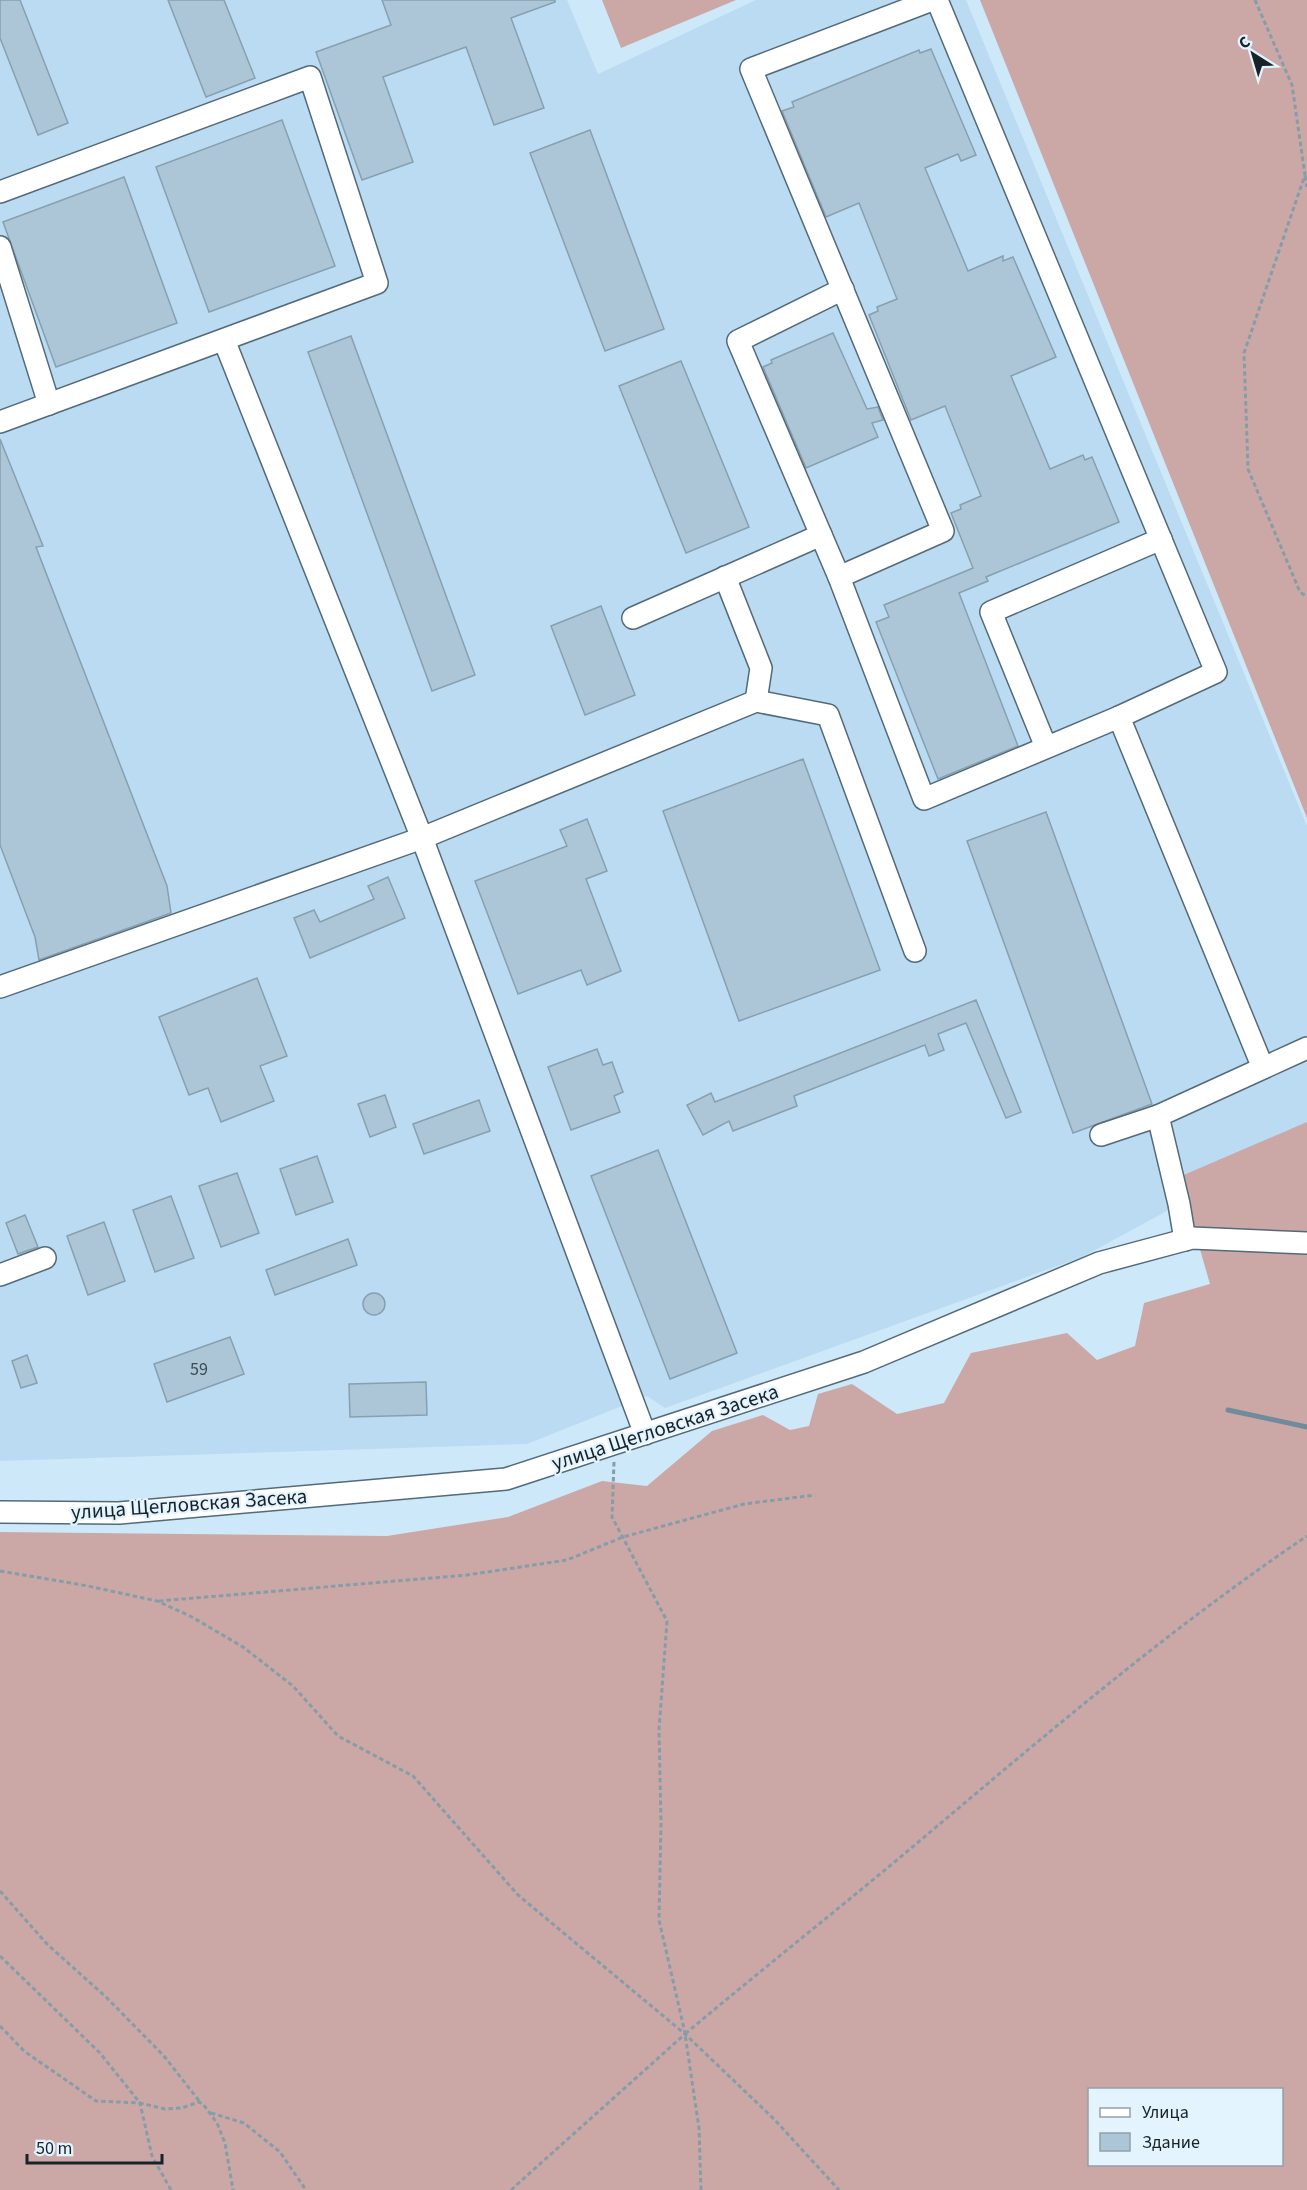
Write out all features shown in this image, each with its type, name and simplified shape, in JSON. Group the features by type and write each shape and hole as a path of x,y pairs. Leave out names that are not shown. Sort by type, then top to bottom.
{"street":[{"path":"839,577 943,531 752,69 932,0"},
{"path":"843,289 738,340 839,577 924,799 1119,717 1216,672 937,0"},
{"path":"0,192 310,78 376,283 0,422"},
{"path":"0,248 49,404"},
{"path":"224,340 422,838 645,1434"},
{"path":"633,618 821,535"},
{"path":"1046,747 991,612 1161,539"},
{"path":"725,578 761,668 756,701"},
{"path":"0,987 422,838 756,701 828,716 915,951"},
{"path":"1119,717 1263,1068"},
{"path":"1101,1135 1158,1116 1307,1048"},
{"path":"1158,1116 1185,1240"},
{"name":"улица Щегловская Засека","path":"0,1512 119,1513 506,1479 864,1362 1099,1263 1192,1238 1307,1243"},
{"path":"0,1275 45,1258"}],"path":[{"path":"1255,0 1292,85 1307,187"},
{"path":"1305,175 1244,353 1248,469 1300,592 1307,597"},
{"path":"614,1444 612,1517 667,1621 659,1730 661,1822 659,1920 685,2034 699,2128 701,2190"},
{"path":"157,1601 467,1575 567,1560 623,1537 744,1504 815,1495"},
{"path":"511,2190 685,2034 757,1973 836,1911 1095,1693 1238,1583 1307,1536"},
{"path":"0,1571 157,1601 192,1617 243,1647 293,1686 338,1736 413,1776 518,1895 685,2034 774,2119 839,2190"},
{"path":"0,1891 47,1944 107,1998 164,2056 210,2112 225,2143 233,2190"},
{"path":"0,1956 100,2054 140,2103 152,2156 171,2190"},
{"path":"0,2026 24,2051 96,2101 140,2103 165,2109 182,2108 200,2102"},
{"path":"210,2112 244,2123 280,2152 306,2190"}],"shaded area":[{"path":"0,0 567,0 598,74 756,0 966,0 1307,826 1307,1135 1082,1257 665,1408 647,1396 527,1444 0,1461"},
{"path":"602,0 736,0 621,48"},
{"path":"980,0 1307,0 1307,818"},
{"path":"1307,1122 1307,2190 0,2190 0,1532 387,1536 508,1517 602,1481 647,1486 712,1431 763,1415 790,1430 809,1426 818,1394 852,1384 897,1414 944,1403 971,1353 1067,1333 1097,1360 1135,1346 1144,1303 1210,1284 1179,1177"}],"building":[{"path":"0,0 20,0 68,123 38,135 0,38"},
{"path":"168,0 224,0 255,78 206,97"},
{"path":"382,0 555,0 555,2 511,18 544,108 494,125 466,47 383,77 413,162 362,180 316,52 391,25"},
{"path":"931,49 976,155 961,161 958,154 925,168 968,271 1003,256 1003,261 1013,257 1056,357 1011,376 1050,469 1083,455 1085,460 1092,457 1119,522 986,577 988,581 959,593 1018,746 938,779 876,622 889,617 884,605 973,568 951,513 961,509 960,505 981,496 945,406 911,420 869,315 878,311 877,307 897,299 859,203 826,217 782,111 794,107 792,102 919,50 920,53"},
{"path":"282,120 335,266 209,312 156,167"},
{"path":"590,130 664,329 605,351 530,153"},
{"path":"124,177 177,323 56,367 3,222"},
{"path":"833,333 867,409 878,407 883,420 872,423 878,437 806,468 763,367 772,363 771,360"},
{"path":"351,336 475,675 432,691 308,352"},
{"path":"681,361 749,527 686,553 619,386"},
{"path":"0,439 43,546 36,547 167,886 171,913 39,960 35,937 0,845"},
{"path":"601,606 635,695 585,715 551,626"},
{"path":"803,759 880,970 739,1021 663,811"},
{"path":"1046,812 1152,1104 1073,1133 967,841"},
{"path":"587,819 607,871 586,879 621,971 587,985 581,970 518,994 475,881 567,846 560,830"},
{"path":"388,877 405,918 310,958 294,918 314,910 320,922 374,899 368,886"},
{"path":"257,978 287,1056 260,1066 274,1101 221,1122 208,1088 189,1095 159,1017"},
{"path":"976,1000 1021,1112 1006,1118 966,1023 938,1034 944,1050 929,1056 925,1045 794,1096 797,1106 733,1131 729,1121 703,1135 687,1105 711,1093 715,1102"},
{"path":"597,1049 603,1065 612,1062 623,1092 614,1096 620,1112 571,1130 548,1067"},
{"path":"385,1095 396,1127 370,1137 358,1104"},
{"path":"479,1100 490,1131 424,1154 413,1124"},
{"path":"658,1150 737,1353 670,1379 591,1176"},
{"path":"317,1156 333,1202 296,1215 280,1169"},
{"path":"237,1173 259,1233 221,1247 199,1186"},
{"path":"171,1196 194,1258 155,1272 133,1210"},
{"path":"25,1215 38,1247 18,1254 6,1223"},
{"path":"104,1222 125,1281 88,1295 67,1236"},
{"path":"348,1239 357,1265 275,1295 266,1270"},
{"path":"370,1293 378,1293 385,1300 385,1308 378,1315 370,1315 363,1308 363,1300"},
{"path":"230,1337 244,1374 167,1402 154,1364"},
{"path":"27,1355 37,1383 21,1388 12,1361"},
{"path":"426,1382 427,1415 350,1417 349,1384"}],"waterway":[{"path":"1228,1410 1307,1427"}]}
